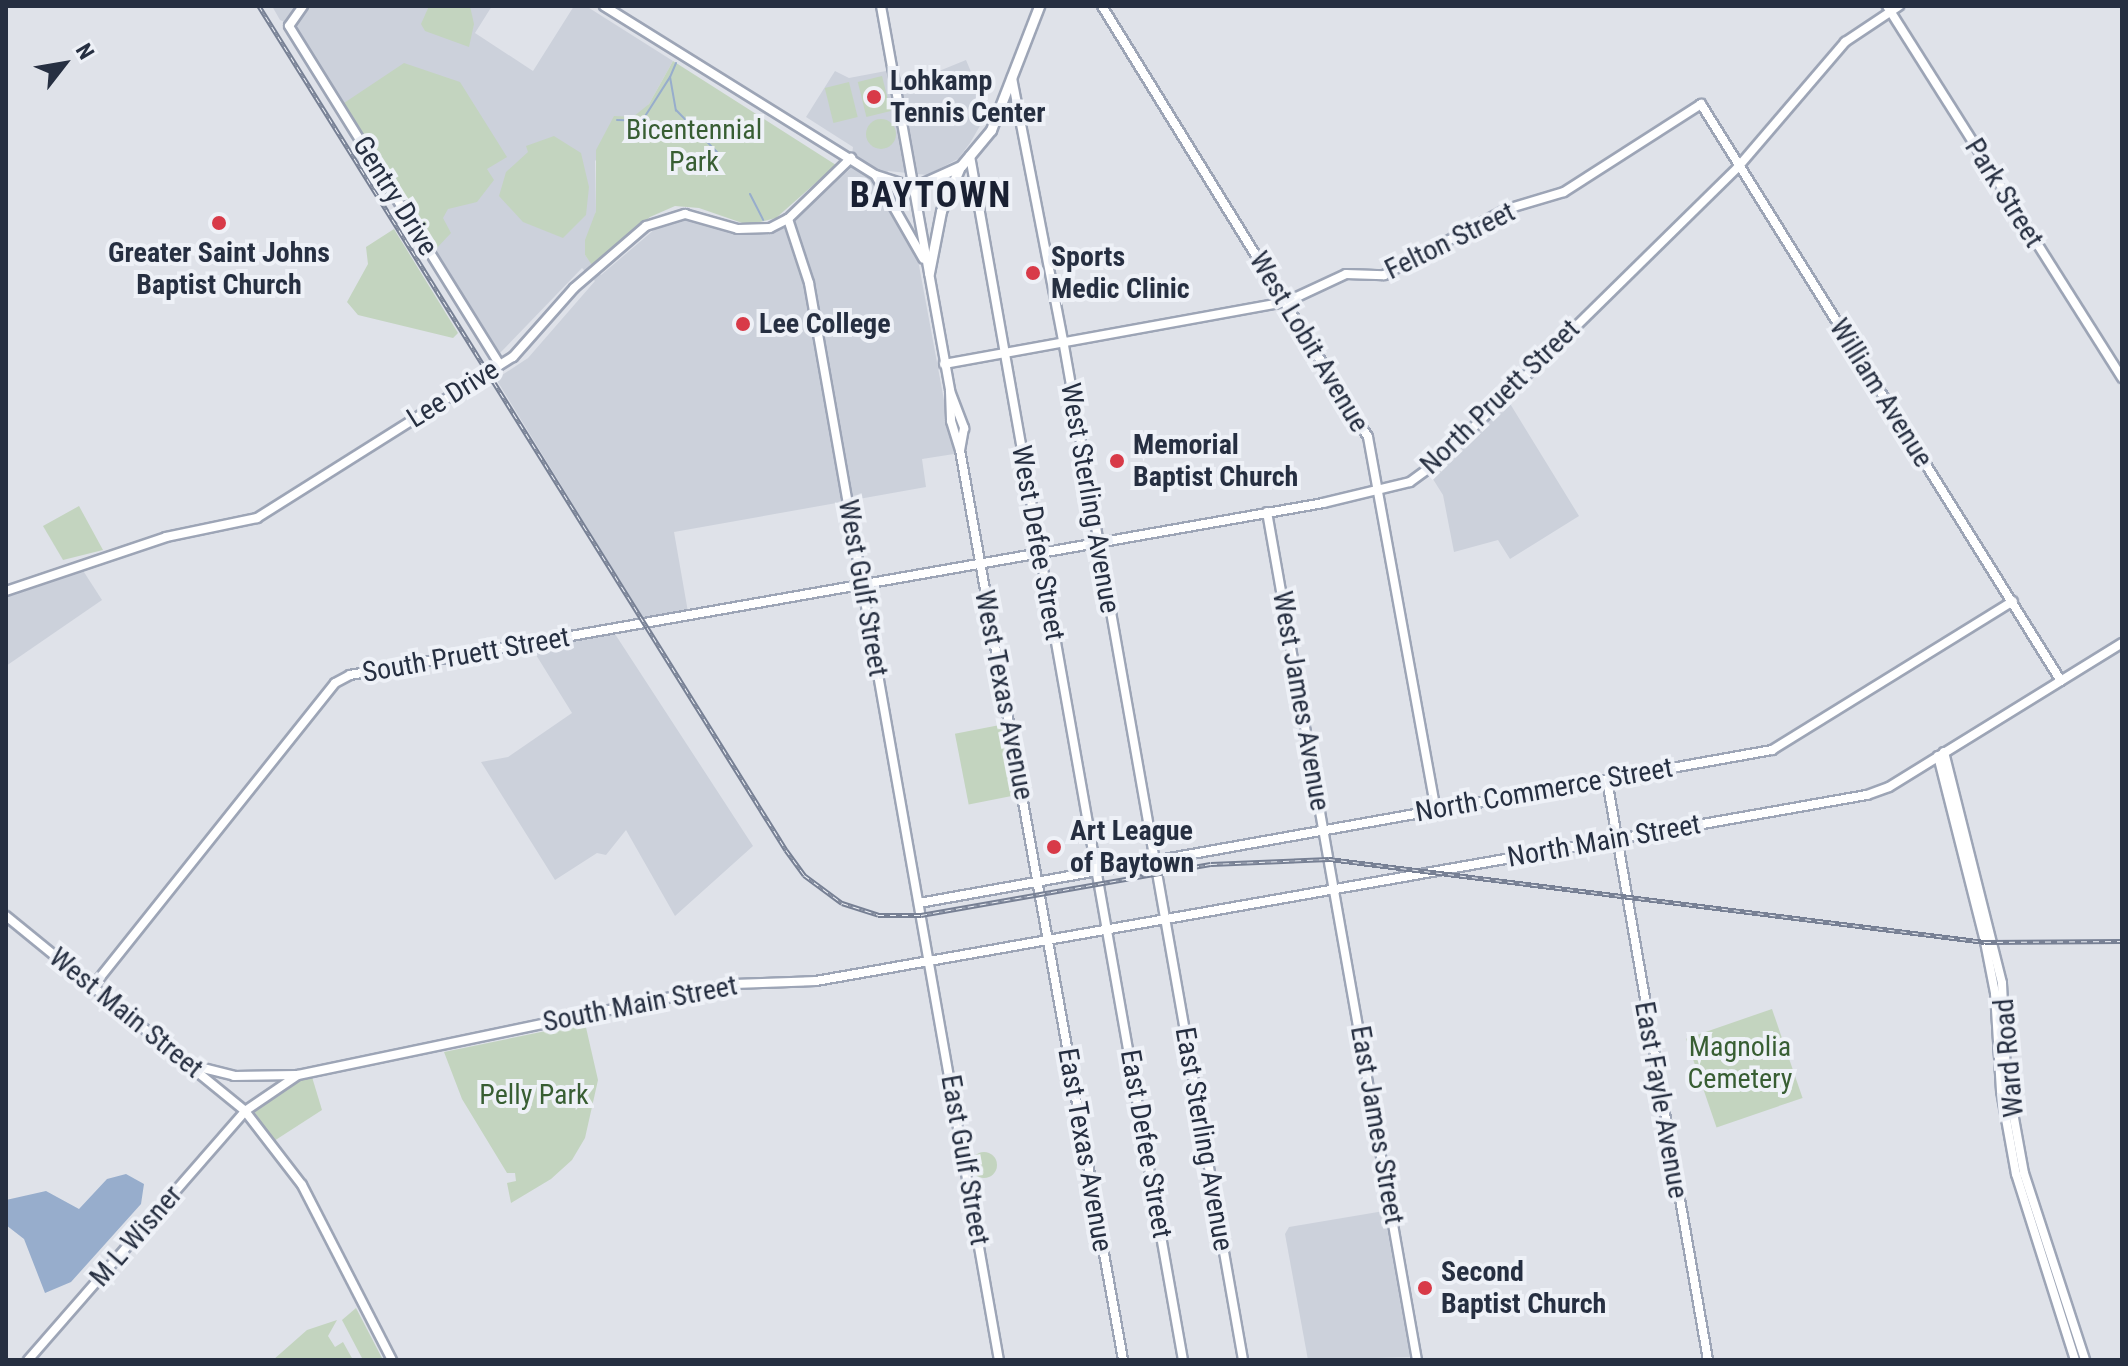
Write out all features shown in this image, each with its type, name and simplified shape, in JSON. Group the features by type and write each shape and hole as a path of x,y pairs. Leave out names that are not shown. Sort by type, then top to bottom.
{"main road":[{"path":"929,273 941,211 961,166 991,130 1039,6"},
{"path":"914,187 961,166"}],"street":[{"name":"Gentry Drive","path":"303,6 289,26 500,365"},
{"path":"604,6 876,175 914,187"},
{"name":"West Texas Avenue","path":"881,6 944,364 964,428 960,450 1047,939"},
{"name":"West Lobit Avenue","path":"1102,6 1363,428 1380,492 1436,810"},
{"name":"North Pruett Street","path":"980,564 1380,492 1410,482 1439,461 1738,167 1845,42 1889,9 1899,6"},
{"name":"Park Street","path":"1889,9 2122,378"},
{"name":"West Sterling Avenue","path":"1012,78 1063,340 1164,918"},
{"name":"Felton Street","path":"944,364 1286,302 1346,274 1384,275 1507,209 1552,198 1701,104"},
{"name":"William Avenue","path":"1701,104 2061,681"},
{"name":"West Defee Street","path":"970,156 1108,928"},
{"name":"Lee Drive","path":"6,591 166,537 245,524 500,365 531,342 574,288 662,217 685,214 756,231 788,219 851,158"},
{"path":"876,175 906,221 929,273"},
{"name":"West Gulf Street","path":"788,219 809,283 930,960"},
{"name":"West James Avenue","path":"1267,512 1335,889"},
{"name":"South Pruett Street","path":"94,985 341,678 980,564"},
{"name":"North Commerce Street","path":"919,903 1781,746 2013,601"},
{"name":"North Main Street","path":"1047,939 1879,792 2122,643"},
{"name":"Ward Road","path":"1941,754 1995,993 2001,1091 2016,1174 2075,1360"},
{"name":"Ward Road","path":"1941,754 2002,983 2006,1074 2024,1173 2085,1360"},
{"name":"East Fayle Avenue","path":"1607,780 1614,840 1708,1360"},
{"name":"East James Street","path":"1335,889 1417,1360"},
{"name":"West Main Street","path":"6,916 194,1066 245,1111 302,1185 392,1360"},
{"name":"East Sterling Avenue","path":"1164,918 1243,1360"},
{"name":"East Defee Street","path":"1108,928 1183,1360"},
{"name":"South Main Street","path":"245,1111 298,1075 734,984 791,984 1047,939"},
{"name":"East Texas Avenue","path":"1047,939 1123,1360"},
{"name":"East Gulf Street","path":"930,960 999,1360"},
{"path":"194,1066 234,1076 298,1075"},
{"name":"M L Wisner","path":"28,1360 245,1111"}],"shaded area":[{"name":"Lee College","path":"272,6 492,6 475,33 533,71 574,6 586,6 673,61 649,104 595,161 596,211 585,255 601,275 655,229 680,218 747,235 786,228 850,169 853,147 806,117 835,71 849,78 886,71 890,91 966,60 988,112 970,143 958,159 927,175 888,171 882,192 918,260 954,454 922,459 926,487 674,532 688,612 644,620 496,379 528,358 595,281 582,268 500,353 296,27 280,20"},
{"path":"1509,402 1579,516 1510,559 1498,540 1454,552 1443,495 1431,476"},
{"path":"82,569 102,600 6,666 6,596"},
{"path":"615,634 753,846 675,916 626,830 606,855 597,853 555,880 481,762 508,757 572,713 533,650"},
{"path":"1384,1211 1410,1357 1308,1360 1285,1234 1289,1227"}],"green space":[{"path":"429,6 470,6 474,24 469,47 425,31 421,24"},
{"name":"Bicentennial Park","path":"673,61 836,165 776,218 748,225 699,208 675,206 650,217 592,265 585,255 585,240 596,211 596,150 614,116 633,117 649,104"},
{"path":"404,63 460,82 507,157 487,169 494,180 477,202 448,209 443,218 451,233 435,250 344,103"},
{"name":"Lohkamp Tennis Center","path":"882,76 891,111 866,117 858,82"},
{"name":"Lohkamp Tennis Center","path":"849,82 858,117 833,123 825,88"},
{"name":"Lohkamp Tennis Center","path":"881,119 892,123 896,134 892,145 881,149 870,145 866,134 870,123"},
{"path":"554,136 581,153 589,187 586,215 563,238 523,222 499,196 506,172 528,152 526,146"},
{"path":"394,229 458,333 453,338 358,315 347,302 368,264 366,247"},
{"path":"79,506 103,550 63,560 43,526"},
{"path":"1005,724 1019,795 969,804 955,734"},
{"name":"Magnolia Cemetery","path":"1772,1009 1803,1098 1717,1128 1686,1039"},
{"name":"Pelly Park","path":"585,1023 598,1080 585,1138 572,1160 551,1179 511,1203 507,1183 516,1181 515,1173 507,1173 462,1099 444,1052"},
{"path":"312,1077 322,1110 274,1141 253,1110 293,1082"},
{"path":"984,1152 993,1156 997,1165 993,1174 984,1178 975,1174 971,1165 975,1156"},
{"path":"356,1308 383,1360 363,1360 342,1320"},
{"path":"337,1320 328,1336 335,1347 343,1342 353,1360 273,1360 307,1330"}],"water":[{"path":"126,1174 144,1184 141,1204 71,1282 45,1293 24,1239 6,1225 6,1200 46,1191 79,1209 107,1179"}],"waterway":[{"path":"676,63 670,77 676,110 719,154"},
{"path":"617,120 642,121 670,77"},
{"path":"750,194 763,220"}],"railway":[{"path":"259,6 786,850 804,875 842,903 878,915 921,915 1211,864 1329,859 1985,942 2122,941"}],"place":[{"name":"Lohkamp Tennis Center","path":"874,97"},
{"name":"Greater Saint Johns Baptist Church","path":"219,223"},
{"name":"Sports Medic Clinic","path":"1033,273"},
{"name":"Lee College","path":"743,324"},
{"name":"Memorial Baptist Church","path":"1117,461"},
{"name":"Art League of Baytown","path":"1054,847"},
{"name":"Second Baptist Church","path":"1425,1288"}],"district":[{"name":"BAYTOWN","path":"931,196"}]}
